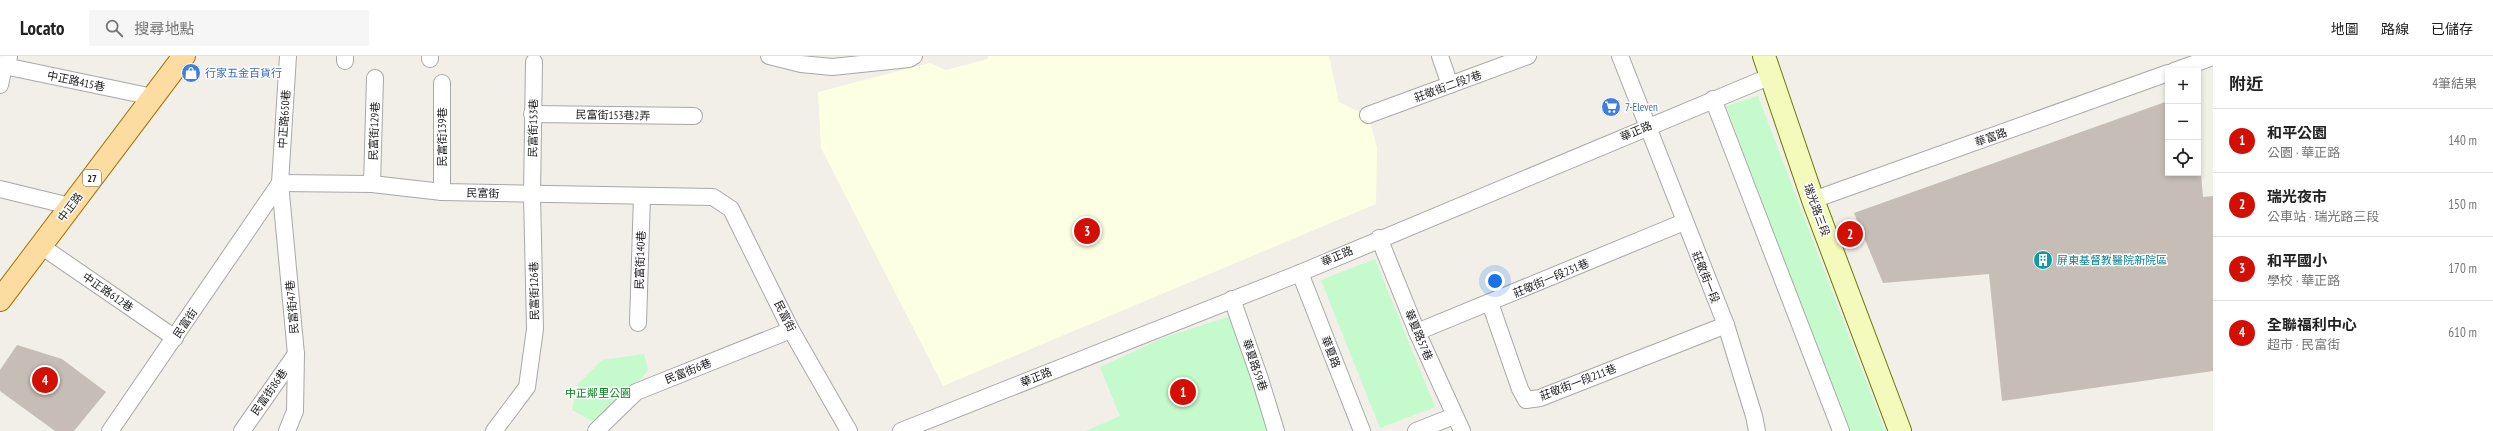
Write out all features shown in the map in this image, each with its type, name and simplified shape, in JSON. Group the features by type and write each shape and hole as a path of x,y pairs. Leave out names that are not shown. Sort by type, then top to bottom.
{"main road":[{"name":"中正路","path":"0,300 184,56"}],"street":[{"name":"中正路650巷","path":"280,183 288,56"},
{"path":"768,56 801,64 832,67 909,59 914,56"},
{"path":"1440,56 1450,85"},
{"name":"莊敬街二段7巷","path":"1368,115 1528,56"},
{"name":"莊敬街一段","path":"1620,56 1646,127 1726,325 1754,416 1757,431"},
{"path":"2182,68 2213,57"},
{"name":"中正路415巷","path":"5,62 153,97"},
{"path":"0,85 5,62"},
{"name":"民富街153巷","path":"532,195 532,114 534,62"},
{"name":"華正路","path":"901,431 1300,273 1379,238 1713,99 1767,66"},
{"name":"瑞光路三段","path":"1767,66 1813,200 1900,431"},
{"name":"華富路","path":"1813,200 2165,74"},
{"name":"民富街129巷","path":"372,184 375,78"},
{"name":"民富街139巷","path":"442,83 442,192"},
{"path":"1713,99 1841,431"},
{"name":"民富街153巷2弄","path":"532,114 694,116"},
{"name":"民富街","path":"110,431 280,183 372,184 442,192 532,195 713,197 731,209 791,330 849,431"},
{"name":"民富街47巷","path":"280,183 296,354 295,411 288,431"},
{"path":"0,189 70,206"},
{"name":"民富街126巷","path":"494,431 527,387 535,328 532,195"},
{"name":"民富街140巷","path":"638,323 642,196"},
{"name":"莊敬街一段231巷","path":"1417,332 1684,222"},
{"name":"華夏路57巷","path":"1379,238 1417,332 1462,431"},
{"name":"中正路612巷","path":"41,246 175,338"},
{"name":"華夏路","path":"1300,273 1362,431"},
{"name":"華夏路59巷","path":"1232,299 1260,379 1276,431"},
{"name":"莊敬街一段211巷","path":"1490,303 1520,389 1526,400 1540,398 1726,325"},
{"name":"民富街6巷","path":"596,431 636,392 791,330"},
{"name":"民富街86巷","path":"242,431 296,354"},
{"path":"1416,431 1454,416"}],"shaded area":[{"path":"988,56 1329,56 1339,102 1368,116 1377,147 1376,204 943,386 821,148 818,92 930,63 946,70 988,59"}],"green space":[{"path":"1758,96 1885,431 1848,431 1726,106"},
{"path":"1375,259 1435,407 1380,428 1321,280"},
{"path":"1231,316 1267,431 1086,431 1120,416 1100,367 1163,338"},
{"name":"中正鄰里公園","path":"644,354 648,370 638,382 620,395 603,423 592,421 572,410 578,384 602,360"}],"building":[{"name":"屏東基督教醫院新院區","path":"2165,102 2165,176 2201,176 2201,173 2203,197 2213,196 2213,371 2002,401 1989,274 1883,283 1854,213"},
{"path":"17,345 62,359 106,392 74,431 55,431 0,391 0,370"}],"place":[{"name":"行家五金百貨行","path":"191,73"},
{"name":"7-Eleven","path":"1611,107"},
{"name":"和平國小","path":"1087,231"},
{"name":"瑞光夜市","path":"1850,234"},
{"name":"屏東基督教醫院新院區","path":"2043,260"},
{"name":"全聯福利中心","path":"45,380"},
{"name":"和平公園","path":"1183,392"}]}
